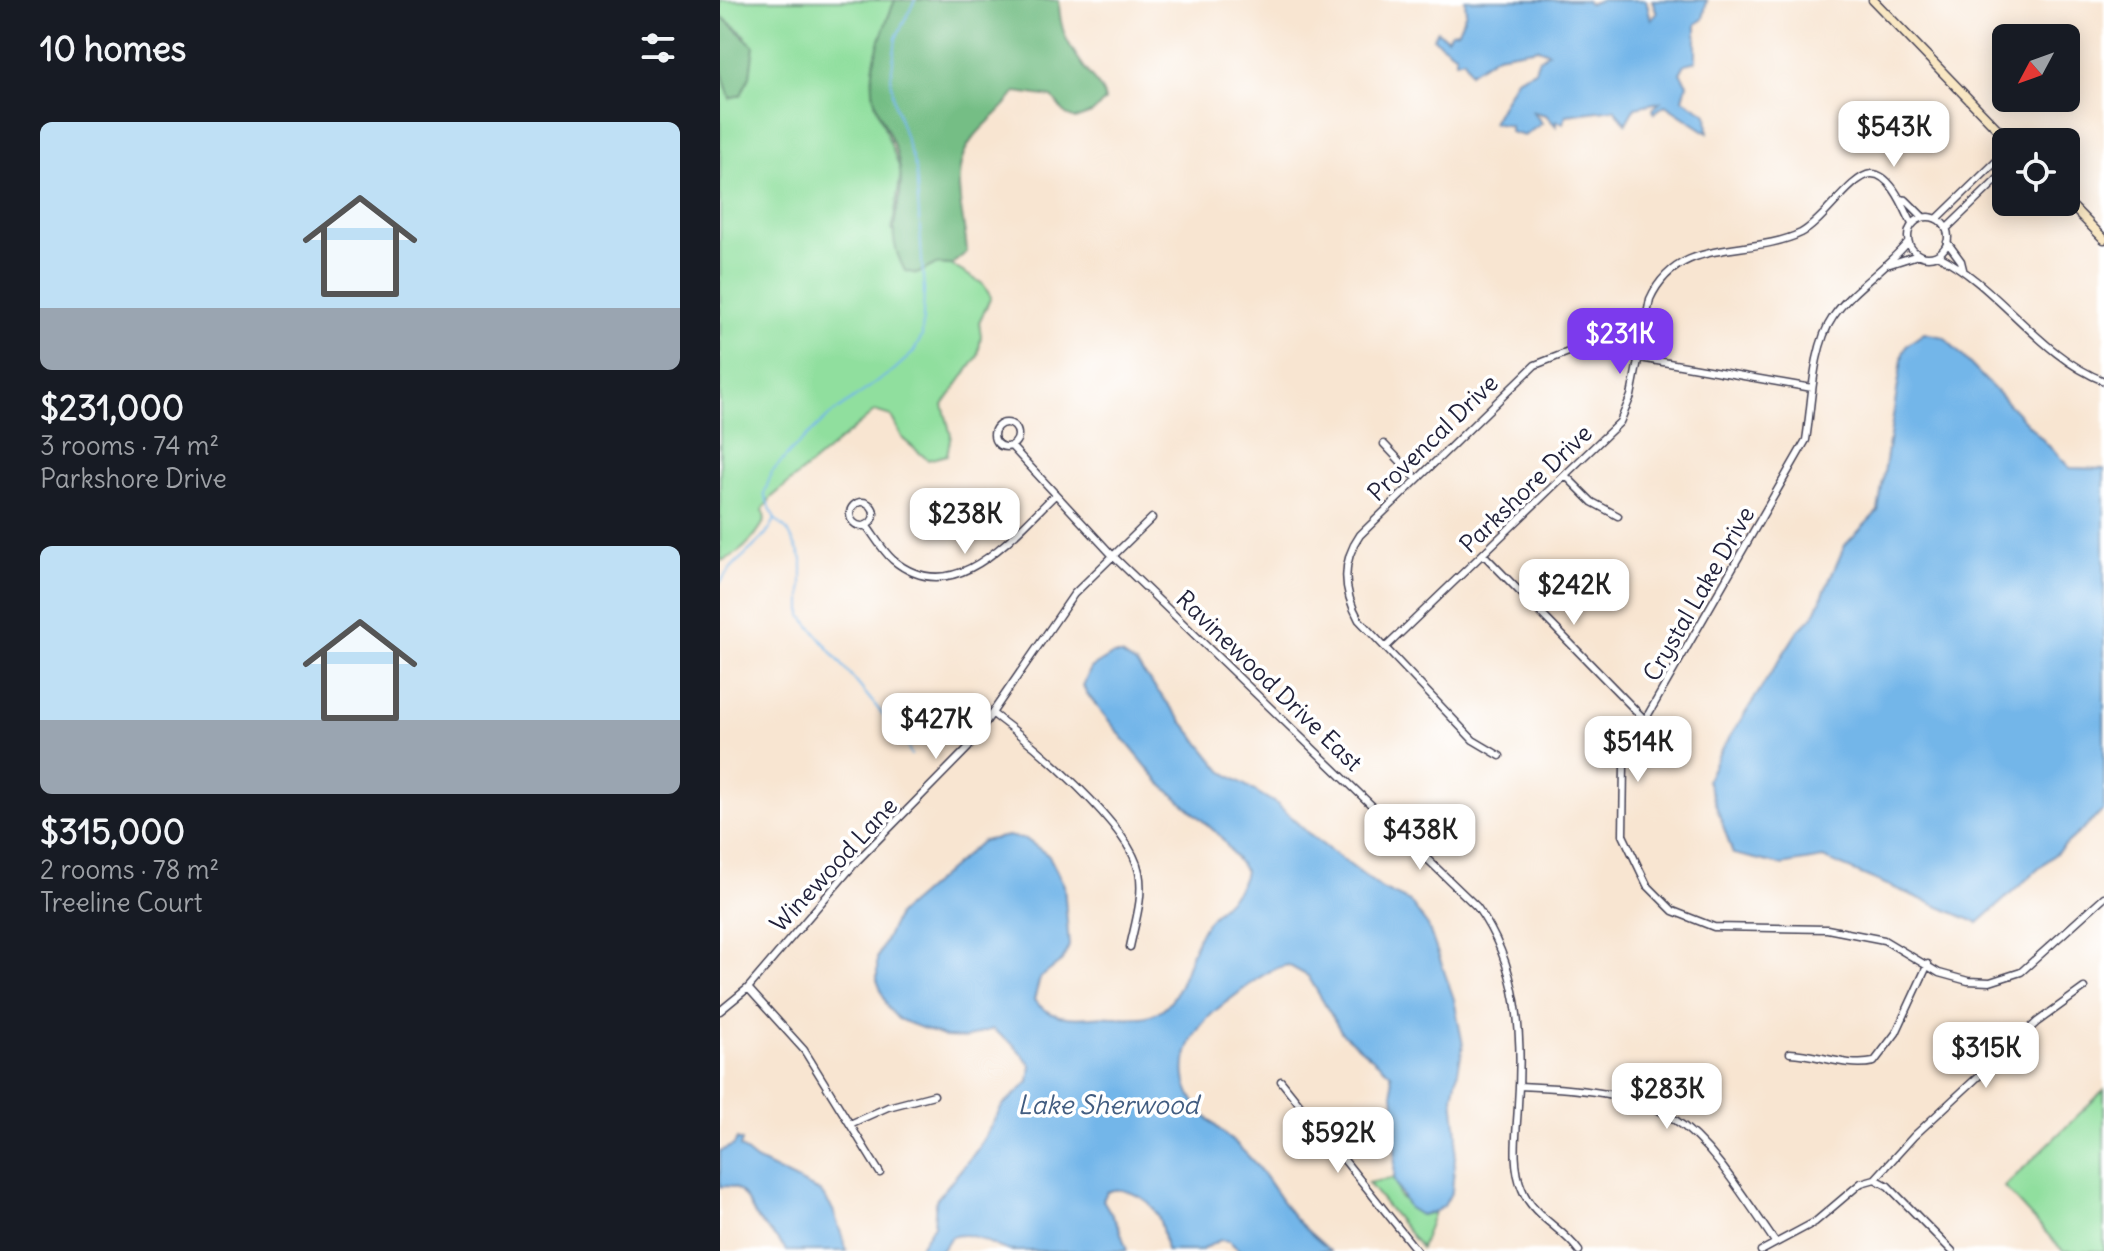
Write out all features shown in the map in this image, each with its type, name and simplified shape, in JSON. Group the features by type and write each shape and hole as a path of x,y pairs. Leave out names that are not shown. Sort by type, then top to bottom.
{"street":[{"path":"1873,0 1996,128"},
{"path":"1937,219 1992,166"},
{"name":"Parkshore Drive","path":"1386,647 1620,422 1631,396 1650,299 1656,285 1680,263 1701,253 1802,232 1858,180 1869,174 1880,176 1900,199 1912,224"},
{"path":"1912,224 1923,217 1937,219 1946,229 1992,185"},
{"name":"Parkshore Drive","path":"1900,199 1906,200 1923,217"},
{"path":"2080,214 2104,239"},
{"name":"Crystal Lake Drive","path":"1912,224 1908,242 1890,264 1832,318 1812,388 1806,440 1645,720 1624,764 1623,835 1647,885 1673,911 1714,927 1827,929 1884,940 1939,973 1968,981 1990,982 2021,972 2104,897"},
{"name":"Crystal Lake Drive","path":"1946,229 1947,242 1963,269"},
{"path":"1908,242 1918,255"},
{"path":"1937,255 1947,242"},
{"name":"Crystal Lake Drive","path":"1890,264 1918,255 1937,255 1963,269 2076,367 2104,381"},
{"name":"Provencal Drive","path":"1500,756 1473,740 1359,620 1350,604 1346,563 1360,535 1543,359 1571,351 1594,350 1812,388"},
{"path":"1384,444 1416,478"},
{"name":"Ravinewood Drive East","path":"1011,446 1113,556 1477,907 1499,943 1513,984 1520,1046 1515,1162 1520,1185 1532,1207 1579,1251"},
{"path":"1566,476 1592,502 1618,516"},
{"path":"866,525 895,561 913,571 941,578 961,574 981,564 1055,495"},
{"name":"Winewood Lane","path":"720,1011 748,988 856,862 968,748 1049,625 1152,518"},
{"path":"1484,555 1645,720"},
{"path":"993,714 1036,747 1126,843 1139,870 1140,887 1130,947"},
{"path":"1790,1053 1818,1054 1859,1065 1874,1062 1896,1033 1928,964"},
{"path":"748,988 798,1042 880,1173"},
{"path":"1761,1251 1815,1222 1861,1183 1875,1179 1904,1146 2037,1022 2084,988"},
{"path":"1281,1081 1417,1251"},
{"path":"1519,1086 1614,1093 1667,1113 1713,1151 1775,1242"},
{"path":"850,1124 888,1107 934,1095"},
{"path":"1875,1179 1888,1186 1952,1251"}],"green space":[{"path":"720,0 895,0 887,20 875,103 901,172 892,231 936,264 951,265 983,284 991,297 979,322 981,336 978,356 943,405 951,435 947,455 928,460 903,439 891,416 875,411 772,497 763,509 765,520 752,539 734,555 720,561 720,66 730,98 745,35 720,15"},
{"path":"895,0 1059,0 1067,40 1101,89 1105,101 1092,113 1075,119 1066,115 1052,97 1016,92 974,137 961,164 959,193 967,252 951,265 936,264 917,274 905,271 894,241 900,170 873,88 877,49"},
{"path":"720,15 754,46 750,76 741,95 730,98 720,66"},
{"path":"2104,1090 2104,1251 2063,1251 2004,1187"},
{"path":"1394,1178 1399,1196 1420,1215 1434,1212 1421,1248 1368,1183"}],"water":[{"path":"1465,0 1586,0 1589,4 1600,0 1646,0 1651,20 1657,13 1652,0 1707,0 1703,19 1696,24 1696,61 1685,64 1680,73 1687,84 1683,99 1707,114 1708,133 1665,105 1654,113 1653,109 1660,102 1635,107 1626,123 1614,109 1567,115 1563,123 1556,121 1556,126 1546,115 1533,112 1542,123 1524,136 1510,132 1510,126 1492,123 1516,79 1535,70 1538,61 1548,52 1538,48 1497,55 1470,73 1464,59 1456,61 1456,55 1433,38 1437,31 1447,38 1451,32 1458,31 1466,12"},
{"path":"1924,333 1944,337 2070,468 2104,469 2104,810 1978,923 1823,858 1781,865 1733,854 1707,780 1719,754 1798,631 1814,615 1845,545 1878,511 1903,353 1907,345"},
{"name":"Lake Sherwood","path":"1112,655 1122,655 1137,665 1222,771 1278,805 1311,836 1382,889 1410,902 1428,926 1454,999 1463,1045 1453,1097 1457,1135 1452,1191 1444,1206 1434,1212 1420,1215 1409,1208 1394,1181 1396,1122 1391,1074 1342,1033 1308,976 1288,965 1255,981 1201,1026 1187,1053 1186,1082 1202,1112 1250,1158 1294,1217 1330,1251 1240,1251 1229,1241 1220,1240 1200,1251 1166,1251 1161,1224 1154,1209 1129,1192 1116,1190 1107,1192 1103,1200 1119,1227 1127,1251 1011,1251 975,1237 960,1235 951,1237 941,1251 917,1251 934,1225 936,1200 977,1150 1003,1105 1029,1082 1031,1065 1014,1045 992,1029 965,1038 945,1037 898,1019 888,1008 877,980 877,958 898,914 982,841 1008,836 1027,840 1049,856 1064,885 1069,946 1062,961 1040,978 1034,1000 1046,1011 1067,1017 1140,1017 1160,1011 1170,1002 1183,978 1198,936 1243,879 1245,871 1220,836 1159,782 1087,694 1083,686 1091,668"},
{"path":"737,1139 742,1141 740,1147 756,1160 821,1192 833,1210 847,1251 787,1251 756,1217 739,1190 720,1187 720,1151 734,1145"}],"waterway":[{"path":"911,755 907,744 802,616 802,559 788,531 775,519 764,494 772,472 792,450 830,415 894,370 913,353 922,336 924,291 916,170 894,102 891,78 896,38 915,0"},
{"path":"720,583 764,536 775,519"}]}
